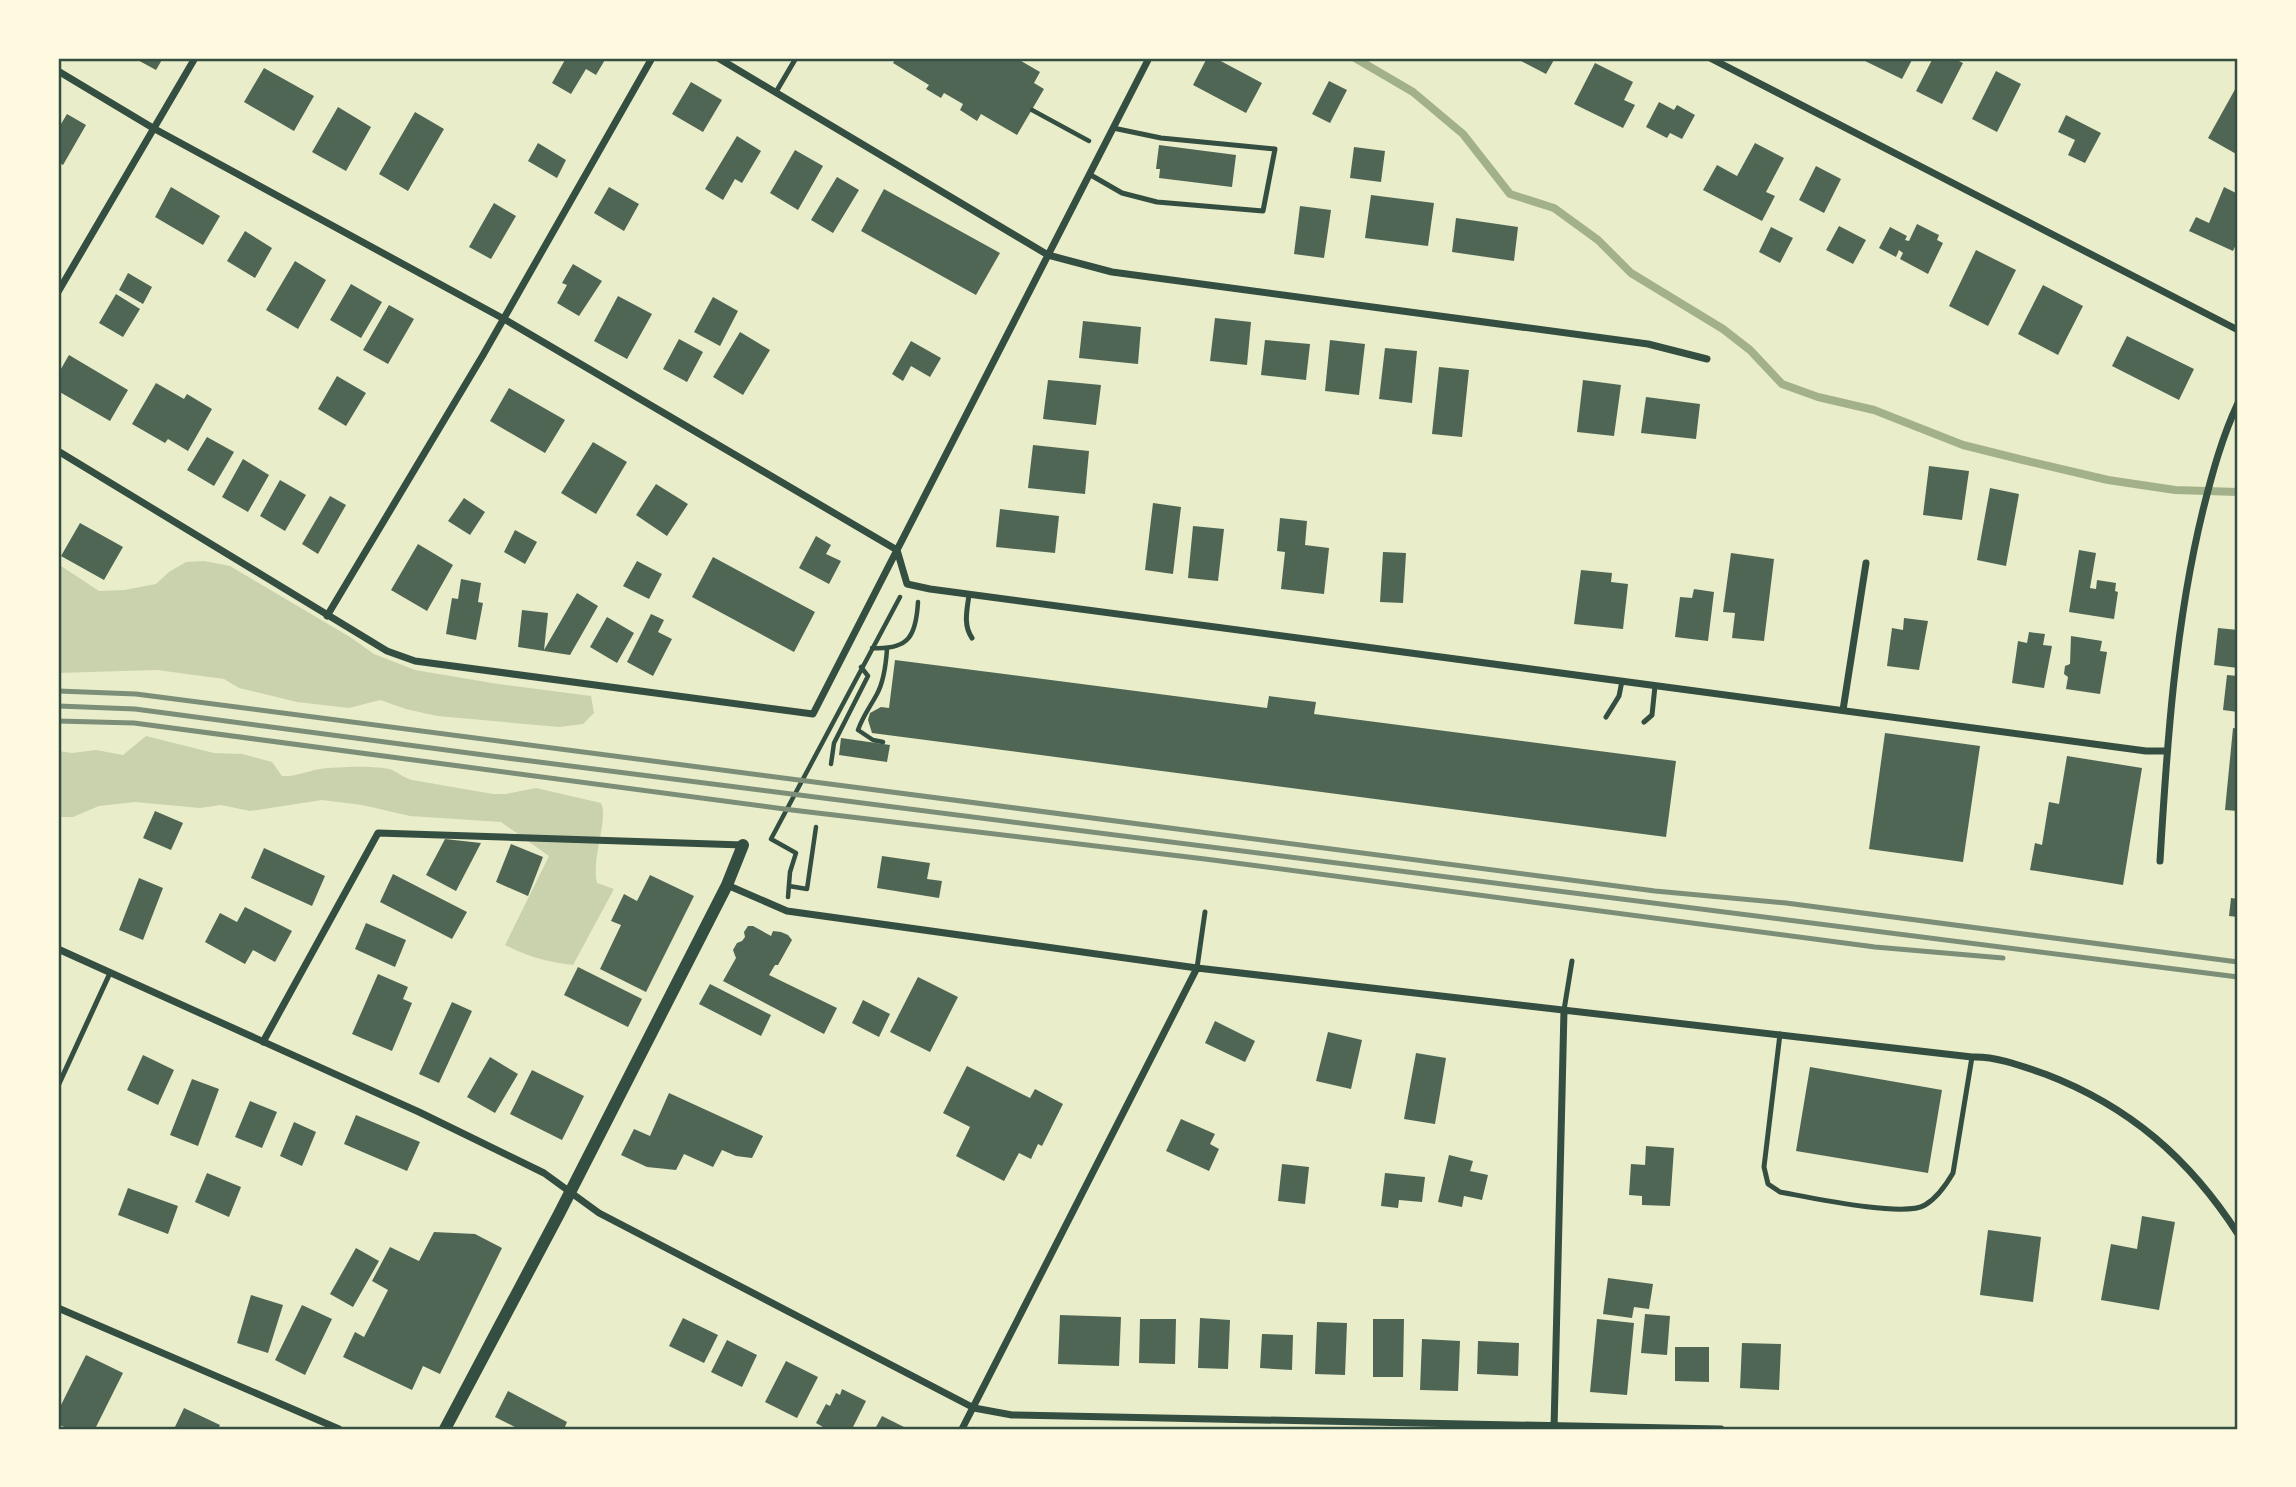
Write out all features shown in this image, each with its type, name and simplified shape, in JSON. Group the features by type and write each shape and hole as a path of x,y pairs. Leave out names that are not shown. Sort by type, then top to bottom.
{"street":[{"path":"58,292 195,58"},
{"path":"327,616 504,319 652,58"},
{"path":"718,58 1048,255 1112,272 1648,344 1707,359"},
{"path":"58,451 327,616 387,651 415,661 813,714 1149,58"},
{"path":"1710,58 2238,330"},
{"path":"58,71 153,128 504,319 897,550 907,584 969,595 2146,751 2167,751"},
{"path":"2160,861 2167,751 2185,590 2209,482 2238,403"},
{"path":"1843,710 1866,563"},
{"path":"263,1042 378,833 743,845 727,885 445,1429"},
{"path":"727,885 787,911 1197,968 1972,1058 1985,1057 2029,1068 2072,1084 2112,1106 2150,1132 2188,1167 2218,1203 2238,1234"},
{"path":"58,949 419,1112 544,1172 599,1213 974,1408 1012,1415 1554,1428 1721,1429"},
{"path":"962,1429 1197,968"},
{"path":"1554,1428 1564,1010"},
{"path":"58,1308 339,1429"}],"lane":[{"path":"776,92 796,58"},
{"path":"1089,174 1122,192 1157,202 1263,211 1275,149 1161,138 1113,128"},
{"path":"969,595 965,623 972,638"},
{"path":"1606,717 1619,696 1622,681"},
{"path":"1644,722 1652,715 1655,685"},
{"path":"1197,968 1205,912"},
{"path":"1564,1010 1572,961"},
{"path":"58,1086 110,973"},
{"path":"1780,1034 1763,1167 1768,1184 1780,1192 1900,1211 1924,1207 1944,1188 1953,1172 1972,1058"}],"path":[{"path":"1032,110 1102,149"},
{"path":"787,911 790,872 796,853 771,839 907,584"},
{"path":"872,648 887,649 908,641 914,632 919,587"},
{"path":"883,742 873,740 858,730 865,711 880,688 887,664 887,649"},
{"path":"831,764 834,743 868,676 861,667"},
{"path":"789,887 807,889 816,827"}],"green space":[{"path":"204,561 230,566 374,654 415,670 591,696 594,713 583,724 559,727 437,716 380,700 349,708 297,702 239,688 224,679 157,670 58,673 58,564 99,591 156,584 186,562"},
{"path":"146,736 214,753 242,754 272,762 282,776 327,768 377,767 392,770 412,780 493,794 536,788 601,803 603,819 596,862 597,883 614,889 573,965 538,958 505,945 549,856 501,822 410,816 362,805 322,800 250,811 221,805 200,808 135,802 99,806 73,817 58,817 58,751 72,753 96,750 123,755"}],"building":[{"path":"134,58 163,58 156,70"},
{"path":"566,58 606,58 596,75 586,69 571,94 552,83"},
{"path":"896,58 1016,58 1040,72 1034,83 1044,89 1017,135 981,114 977,121 960,110 963,104 944,93 941,98 926,89 929,85 893,63"},
{"path":"1207,58 1215,58 1262,83 1246,113 1193,85"},
{"path":"1522,58 1555,58 1546,74 1521,61"},
{"path":"1867,58 1913,58 1902,79 1865,61"},
{"path":"1933,58 1953,58 1963,63 1942,104 1916,91"},
{"path":"1595,63 1633,82 1624,100 1635,105 1623,128 1574,104"},
{"path":"264,68 314,96 294,131 244,102"},
{"path":"1996,71 2021,84 1997,132 1972,119"},
{"path":"1329,81 1347,90 1330,123 1312,114"},
{"path":"691,82 722,100 703,132 672,114"},
{"path":"2238,84 2238,155 2208,138"},
{"path":"1659,102 1674,110 1677,105 1695,115 1682,139 1670,133 1667,138 1646,127"},
{"path":"338,107 371,127 346,171 312,152"},
{"path":"415,112 444,129 408,191 379,174"},
{"path":"67,114 86,125 63,165 58,162 58,129"},
{"path":"2066,115 2101,133 2085,163 2068,155 2075,140 2058,132"},
{"path":"737,136 761,151 742,183 735,179 723,200 705,189"},
{"path":"538,143 566,160 557,178 528,161"},
{"path":"1755,143 1784,158 1766,192 1775,196 1762,221 1703,190 1717,165 1737,176"},
{"path":"1159,145 1236,155 1232,187 1159,178 1160,169 1156,169"},
{"path":"1354,147 1385,151 1381,182 1350,178"},
{"path":"795,150 823,166 798,210 770,193"},
{"path":"1816,166 1841,179 1824,213 1799,200"},
{"path":"837,177 859,190 833,233 811,220"},
{"path":"171,187 220,216 203,245 155,217"},
{"path":"609,187 639,204 624,231 594,213"},
{"path":"2224,187 2238,194 2238,240 2233,251 2189,231 2196,217 2209,223"},
{"path":"884,189 1000,253 976,295 861,231"},
{"path":"1371,195 1434,203 1428,246 1365,238"},
{"path":"494,203 516,216 491,259 469,247"},
{"path":"1300,206 1331,210 1324,258 1294,254"},
{"path":"1456,218 1518,227 1514,261 1452,252"},
{"path":"1917,224 1939,235 1937,240 1943,243 1928,274 1900,259 1903,253 1899,250 1896,257 1879,248 1890,227 1907,236 1905,240 1909,241"},
{"path":"1839,226 1866,240 1853,264 1826,250"},
{"path":"1771,227 1793,238 1780,263 1759,252"},
{"path":"245,231 272,248 255,278 227,261"},
{"path":"1976,250 2016,270 1988,326 1949,306"},
{"path":"295,261 326,280 298,329 266,310"},
{"path":"573,264 602,281 579,316 557,303 567,285 562,283"},
{"path":"128,273 152,287 143,304 119,290"},
{"path":"351,284 382,302 361,338 330,320"},
{"path":"2043,285 2083,306 2058,355 2018,334"},
{"path":"116,294 140,309 123,337 99,323"},
{"path":"618,296 652,314 627,359 594,341"},
{"path":"713,297 738,311 720,346 694,332"},
{"path":"389,305 414,319 388,364 363,350"},
{"path":"1215,318 1251,322 1247,365 1210,361"},
{"path":"1083,321 1141,327 1138,364 1079,358"},
{"path":"740,332 770,350 743,395 713,377"},
{"path":"2127,336 2194,369 2179,400 2112,366"},
{"path":"679,339 703,352 687,382 663,369"},
{"path":"1265,340 1310,344 1306,380 1261,375"},
{"path":"1330,340 1365,344 1359,395 1325,391"},
{"path":"911,341 941,358 930,377 911,366 903,381 892,374"},
{"path":"1385,348 1417,351 1412,403 1379,399"},
{"path":"69,355 128,390 110,421 58,391 58,374"},
{"path":"1439,367 1469,370 1462,437 1432,434"},
{"path":"337,376 366,393 346,426 318,409"},
{"path":"1048,380 1101,385 1096,425 1043,419"},
{"path":"1583,380 1621,385 1614,436 1577,432"},
{"path":"156,383 184,399 187,394 212,409 188,451 168,439 165,443 132,424"},
{"path":"509,388 565,420 545,453 490,421"},
{"path":"1646,397 1700,404 1696,439 1641,433"},
{"path":"207,437 234,452 214,486 187,470"},
{"path":"593,442 627,462 596,514 561,493"},
{"path":"1033,445 1089,451 1085,494 1028,488"},
{"path":"243,459 269,475 248,512 222,497"},
{"path":"1929,466 1969,471 1962,520 1923,515"},
{"path":"280,480 306,495 285,531 260,516"},
{"path":"656,484 688,504 667,536 636,515"},
{"path":"1990,488 2019,494 2006,566 1977,560"},
{"path":"330,496 346,505 318,554 302,544"},
{"path":"464,498 485,512 470,535 448,521"},
{"path":"1153,503 1181,507 1173,574 1145,570"},
{"path":"1000,509 1059,516 1055,553 996,547"},
{"path":"1280,518 1307,521 1305,545 1329,548 1324,594 1281,589 1285,552 1277,551"},
{"path":"80,523 123,547 104,580 61,556"},
{"path":"1193,526 1224,529 1218,581 1188,578"},
{"path":"515,530 537,542 525,564 504,552"},
{"path":"816,536 831,545 826,554 841,561 829,584 799,568"},
{"path":"418,544 453,565 427,611 391,590"},
{"path":"2079,550 2096,553 2090,588 2096,589 2097,580 2116,583 2115,591 2118,592 2114,619 2069,612"},
{"path":"1383,552 1406,553 1403,603 1380,602"},
{"path":"1731,553 1774,559 1764,641 1732,638 1735,613 1723,612"},
{"path":"713,557 815,612 794,652 692,597"},
{"path":"637,561 662,574 649,599 623,586"},
{"path":"1581,570 1612,573 1611,582 1628,584 1623,629 1574,624"},
{"path":"461,579 481,583 478,602 483,603 476,640 446,634 452,598 458,599"},
{"path":"1694,589 1714,592 1708,641 1675,637 1680,597 1692,598"},
{"path":"577,593 598,606 570,655 518,647 522,610 548,613 544,650"},
{"path":"651,614 664,620 658,632 672,639 653,676 627,662"},
{"path":"607,617 634,633 617,663 590,647"},
{"path":"1904,618 1928,621 1919,670 1887,666 1892,628 1903,630"},
{"path":"2218,628 2238,630 2238,668 2214,665"},
{"path":"2029,632 2045,634 2043,645 2052,646 2044,688 2012,683 2018,641 2027,643"},
{"path":"2071,636 2102,641 2100,651 2107,652 2100,694 2066,689 2068,677 2064,674 2065,666 2070,664"},
{"path":"895,660 1267,708 1269,696 1316,702 1314,714 1676,761 1666,837 872,733 868,720 870,713 881,707 889,708"},
{"path":"2227,675 2238,676 2238,712 2223,710"},
{"path":"2233,728 2238,729 2238,811 2225,810"},
{"path":"1885,733 1980,746 1963,862 1869,849"},
{"path":"841,738 890,745 887,762 839,755"},
{"path":"2067,756 2142,768 2123,885 2030,870 2035,843 2042,845 2049,802 2059,804"},
{"path":"155,811 183,823 171,850 143,838"},
{"path":"445,839 481,843 456,891 426,875"},
{"path":"511,844 543,857 528,896 496,882"},
{"path":"264,848 325,876 312,906 251,878"},
{"path":"882,856 930,863 927,879 942,881 939,898 877,888"},
{"path":"393,874 467,912 452,939 380,902"},
{"path":"650,875 694,896 646,992 600,969 621,925 611,921 624,894 637,901"},
{"path":"139,878 163,888 143,940 119,930"},
{"path":"2231,898 2238,899 2238,917 2229,916"},
{"path":"245,907 292,931 275,962 253,950 245,964 205,942 220,913 237,922"},
{"path":"366,923 406,940 395,967 355,949"},
{"path":"748,926 771,936 773,931 781,932 792,940 769,975 837,1008 824,1034 723,981 736,958 733,950 745,937 744,932"},
{"path":"578,967 642,999 628,1027 564,995"},
{"path":"378,974 408,987 403,999 412,1003 392,1051 352,1034"},
{"path":"918,977 958,997 930,1052 890,1032"},
{"path":"710,984 771,1015 761,1036 699,1004"},
{"path":"863,1000 890,1014 879,1037 852,1023"},
{"path":"452,1002 472,1011 439,1083 419,1074"},
{"path":"1215,1021 1255,1041 1245,1062 1205,1043"},
{"path":"1328,1032 1362,1040 1351,1089 1316,1081"},
{"path":"1416,1053 1446,1058 1435,1124 1404,1119"},
{"path":"143,1055 174,1070 158,1105 127,1090"},
{"path":"490,1057 518,1074 495,1113 467,1097"},
{"path":"967,1066 1030,1098 1035,1089 1063,1104 1042,1146 1038,1144 1031,1159 1019,1153 1004,1181 956,1156 970,1127 943,1113"},
{"path":"1810,1067 1942,1090 1928,1173 1796,1151"},
{"path":"532,1070 584,1096 562,1140 510,1114"},
{"path":"192,1079 219,1089 198,1146 170,1135"},
{"path":"669,1093 763,1136 752,1158 736,1156 722,1150 713,1167 684,1154 676,1170 647,1167 621,1155 634,1129 650,1136"},
{"path":"250,1101 277,1112 262,1148 235,1137"},
{"path":"356,1115 420,1142 407,1171 344,1144"},
{"path":"1181,1119 1215,1134 1210,1144 1219,1149 1209,1171 1166,1151"},
{"path":"294,1122 316,1132 302,1166 280,1156"},
{"path":"1646,1146 1674,1148 1670,1206 1642,1205 1642,1196 1629,1195 1631,1164 1645,1165"},
{"path":"1449,1155 1473,1161 1470,1171 1488,1175 1482,1200 1464,1196 1462,1207 1438,1202"},
{"path":"1282,1164 1309,1167 1305,1204 1278,1201"},
{"path":"207,1173 241,1187 229,1217 195,1202"},
{"path":"1385,1173 1425,1177 1422,1202 1399,1200 1398,1208 1381,1206"},
{"path":"128,1188 178,1206 168,1234 118,1215"},
{"path":"2142,1216 2175,1222 2159,1310 2101,1300 2111,1244 2137,1249"},
{"path":"1988,1230 2041,1237 2033,1302 1980,1295"},
{"path":"434,1232 475,1234 502,1248 440,1374 423,1366 412,1390 343,1357 355,1332 364,1337 388,1290 372,1281 390,1247 419,1261"},
{"path":"356,1248 379,1261 353,1307 330,1294"},
{"path":"1608,1278 1653,1284 1649,1309 1634,1307 1632,1318 1603,1314"},
{"path":"251,1295 283,1305 268,1353 237,1343"},
{"path":"302,1305 332,1319 305,1375 275,1360"},
{"path":"1645,1314 1670,1316 1667,1355 1641,1353"},
{"path":"1060,1315 1121,1317 1119,1366 1058,1364"},
{"path":"683,1318 718,1335 704,1363 669,1346"},
{"path":"1200,1318 1230,1320 1228,1369 1198,1368"},
{"path":"1140,1319 1176,1319 1175,1364 1139,1363"},
{"path":"1373,1319 1404,1319 1403,1377 1373,1377"},
{"path":"1597,1319 1634,1323 1627,1395 1590,1392"},
{"path":"1317,1322 1347,1323 1345,1375 1315,1374"},
{"path":"1262,1334 1293,1335 1292,1370 1260,1368"},
{"path":"1422,1339 1460,1341 1458,1391 1420,1390"},
{"path":"727,1340 757,1355 742,1387 711,1372"},
{"path":"1478,1341 1519,1343 1518,1376 1477,1374"},
{"path":"1742,1343 1781,1344 1779,1390 1740,1388"},
{"path":"1675,1347 1709,1347 1709,1382 1675,1381"},
{"path":"86,1355 123,1373 95,1429 68,1429 58,1424 58,1411"},
{"path":"786,1361 818,1377 797,1418 765,1402"},
{"path":"842,1389 866,1401 852,1429 822,1429 823,1427 816,1423 826,1404 830,1406 836,1393 840,1395"},
{"path":"508,1391 567,1422 564,1429 519,1429 495,1417"},
{"path":"184,1408 220,1425 218,1429 174,1429"},
{"path":"882,1416 908,1429 875,1429"}],"waterway":[{"path":"1355,58 1413,92 1463,134 1510,194 1554,208 1598,240 1631,273 1723,329 1750,350 1782,384 1818,397 1874,410 1963,445 2023,460 2108,480 2175,490 2238,492"}],"railway":[{"path":"58,691 136,694 1655,891 1786,903 2238,962"},
{"path":"58,706 135,709 2238,977"},
{"path":"58,721 134,723 792,810 1205,859 1875,947 2003,958"}]}
